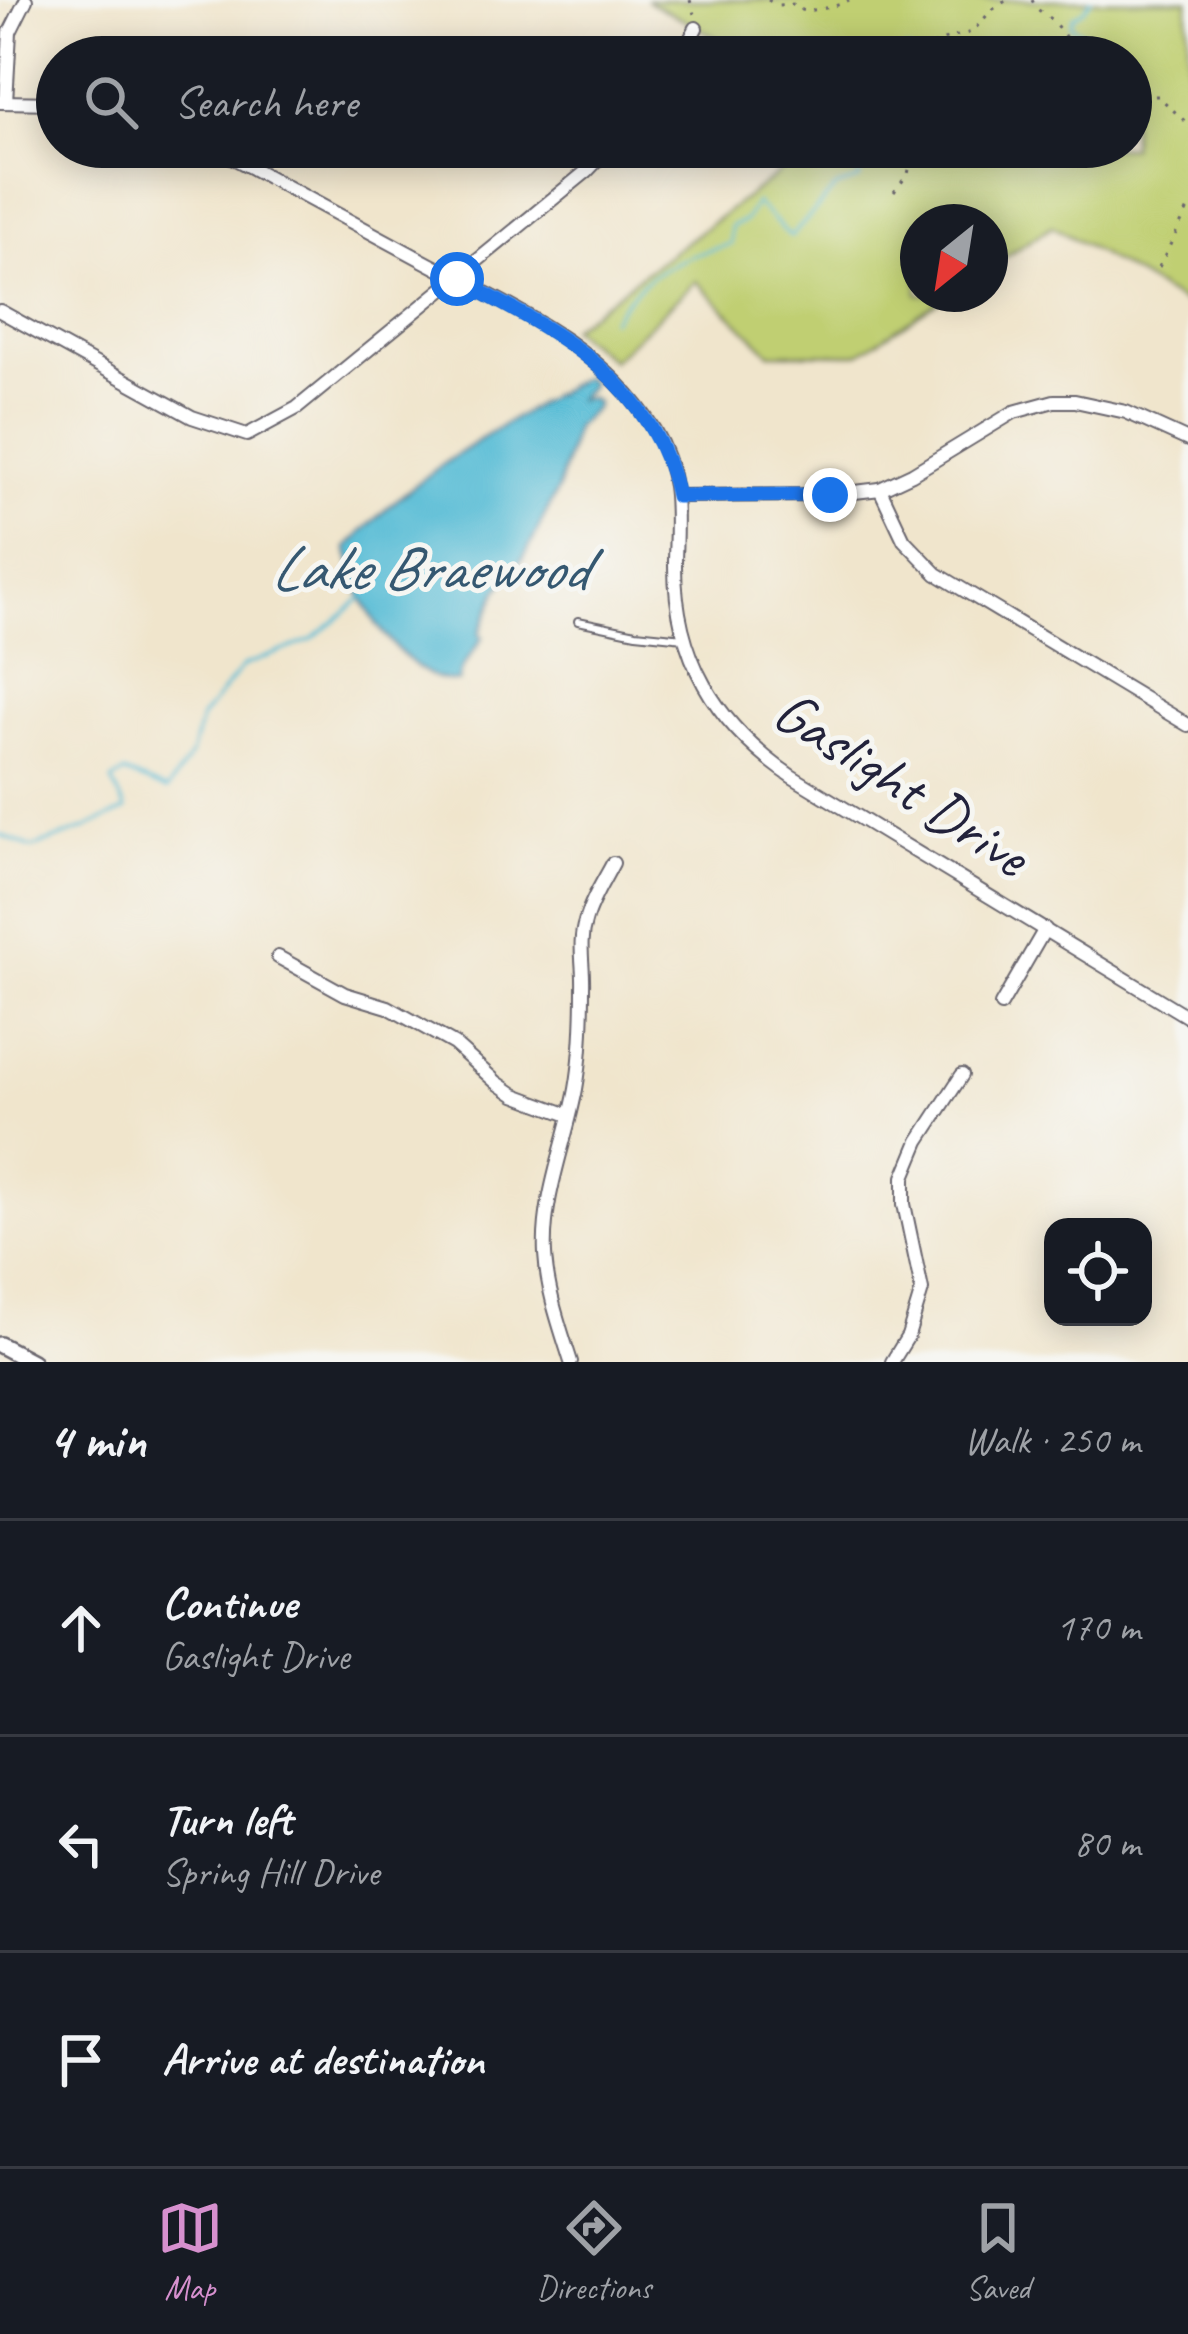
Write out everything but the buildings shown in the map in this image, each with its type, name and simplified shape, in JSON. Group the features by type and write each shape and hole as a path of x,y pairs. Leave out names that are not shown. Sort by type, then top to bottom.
{"street":[{"path":"26,0 8,43 3,102 36,103"},
{"path":"692,36 696,28"},
{"name":"Gaslight Drive","path":"252,168 563,337 641,411 656,434 677,496 676,600 684,638 713,700 764,757 1188,1017"},
{"path":"0,311 192,417 247,435 298,408 590,168"},
{"path":"677,496 830,495 880,489 1014,412 1054,401 1126,412 1188,440"},
{"path":"880,489 896,527 937,574 1188,725"},
{"path":"571,1362 545,1259 547,1213 576,1089 584,922 613,863"},
{"path":"1001,1005 1045,929"},
{"path":"278,957 346,994 388,1007 454,1044 515,1095 569,1115"},
{"path":"892,1362 908,1336 922,1290 904,1204 904,1177 919,1141 962,1075"},
{"path":"0,1345 32,1362"}],"lane":[{"path":"578,621 684,638"}],"path":[{"path":"690,0 696,28"},
{"path":"768,0 810,12 849,0"},
{"path":"957,36 972,32 1007,0"},
{"path":"1032,0 1065,36"},
{"path":"1152,96 1158,96 1188,124"},
{"path":"894,192 909,168"},
{"path":"1160,267 1188,209"}],"green space":[{"path":"646,0 1188,0 1188,306 1052,226 1008,255 1008,204 900,204 900,312 922,312 858,354 770,353 696,281 612,360 570,328 786,168 1152,168 1152,36 714,36"}],"water":[{"name":"Lake Braewood","path":"583,377 590,386 577,400 589,398 596,402 595,408 575,427 558,489 527,552 497,592 479,634 483,637 460,671 459,681 429,674 400,652 376,623 347,548 429,474"}],"waterway":[{"path":"1088,36 1071,26 1073,17 1091,0"},
{"path":"611,320 636,290 663,269 731,244 731,226 745,221 756,203 791,237 836,187 860,179 857,168"},
{"path":"0,835 32,848 126,810 112,781 124,773 167,790 191,755 201,718 243,666 311,640 362,597"}],"route":[{"path":"457,279 563,337 626,392 656,434 677,496 830,495"}]}
